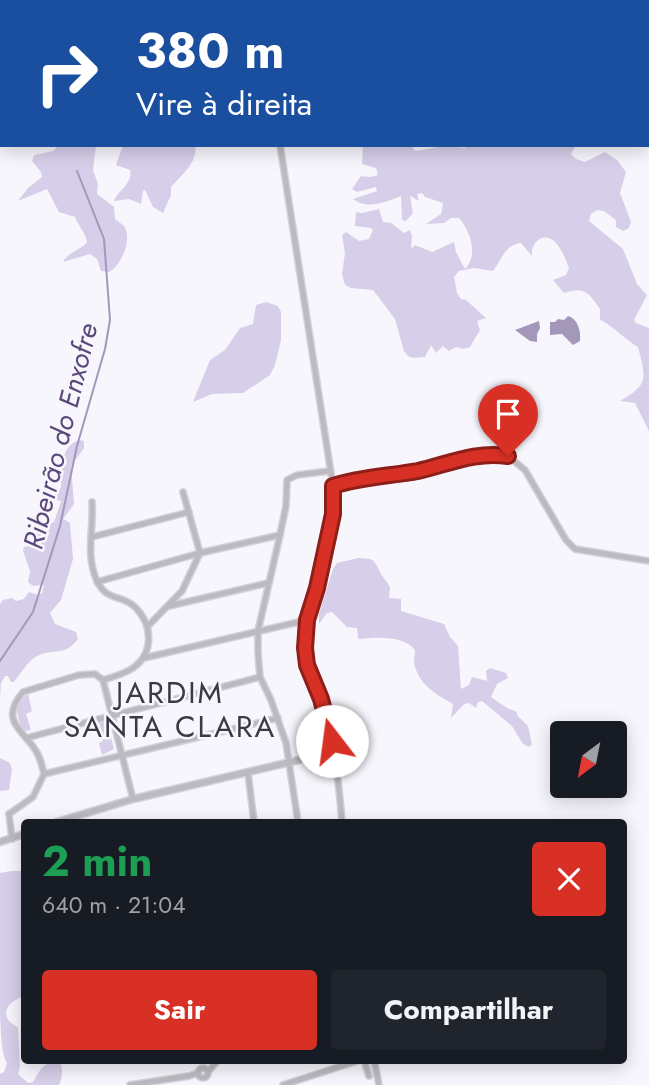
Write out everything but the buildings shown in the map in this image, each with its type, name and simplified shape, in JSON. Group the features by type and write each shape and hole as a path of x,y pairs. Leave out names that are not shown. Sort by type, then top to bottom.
{"street":[{"path":"280,147 333,486 333,514 307,620 305,648 307,665 321,699 333,752 342,819"},
{"path":"333,486 421,470 475,455 489,453 508,456 525,470 566,540 575,549 649,561"},
{"path":"298,819 290,761 278,719 260,677 258,631 286,506 287,480 297,475 330,471"},
{"path":"148,626 182,591 200,553 183,492"},
{"path":"92,502 89,553 97,582 107,596 135,607 148,626 149,635 144,658"},
{"path":"92,537 188,512"},
{"path":"97,582 200,553 280,535"},
{"path":"169,606 268,583"},
{"path":"182,591 190,600"},
{"path":"9,814 33,797 44,774 36,751 16,728 12,711 23,692 90,673 103,680 124,673 144,658 307,620"},
{"path":"26,738 260,677"},
{"path":"103,680 134,799"},
{"path":"44,774 278,719"},
{"path":"67,819 134,799 333,752"},
{"path":"248,773 254,819"},
{"path":"0,809 9,814"},
{"path":"9,814 12,839"},
{"path":"0,842 21,835"},
{"path":"199,1071 203,1064"},
{"path":"207,1075 215,1064"},
{"path":"283,1085 351,1064"},
{"path":"365,1064 369,1076"},
{"path":"374,1064 379,1085"},
{"path":"130,1085 189,1076 204,1068 207,1075 206,1085"}],"shaded area":[{"path":"57,147 96,147 93,170 98,184 97,194 114,207 115,219 124,226 127,238 118,264 109,272 101,271 97,259 90,254 63,262 87,242 75,217 59,212 47,189 18,201 28,188 42,177 32,161 34,155 53,151"},
{"path":"122,147 195,147 192,162 171,187 171,195 163,213 153,207 145,190 141,204 129,199 114,201 128,183 130,175 130,170 116,165"},
{"path":"363,147 412,147 416,151 438,147 575,147 571,154 585,162 605,152 617,160 626,172 620,193 631,222 629,228 623,231 616,227 616,220 604,211 597,210 591,214 589,221 623,249 637,284 647,295 634,320 649,328 649,431 635,403 620,401 636,390 643,380 638,347 600,320 600,309 589,295 577,290 564,293 553,280 566,275 569,268 559,247 550,238 541,238 535,243 532,256 521,243 515,244 504,254 493,271 474,268 459,271 454,277 457,293 486,318 477,321 480,330 470,347 456,347 449,351 443,346 436,353 431,345 425,357 408,356 404,351 395,319 373,290 345,285 342,274 345,253 342,235 346,232 359,241 369,239 373,230 355,226 356,212 379,209 383,222 391,223 404,233 410,230 411,249 415,245 432,252 454,242 465,269 472,257 471,243 467,229 459,218 451,218 444,223 426,224 441,214 443,203 425,197 422,193 417,194 419,201 410,196 413,213 406,221 402,220 401,196 370,204 353,199 377,191 376,187 357,192 352,189 361,176 378,175 376,168 362,164"},
{"path":"266,302 278,306 281,312 281,340 270,375 243,393 212,394 193,402 210,360 225,350 240,328 253,324 256,305"},
{"path":"568,316 576,323 580,333 580,341 573,345 562,334 550,335 550,322 564,320"},
{"path":"539,321 537,342 530,341 515,330"},
{"path":"84,441 84,448 71,466 74,504 63,519 70,523 73,559 61,600 50,613 55,624 76,632 78,639 64,650 34,658 14,682 5,676 1,683 0,700 0,604 3,600 12,598 16,601 24,599 29,592 38,595 42,593 44,585 33,586 28,582 30,571 23,551 38,532 48,536 50,523 54,522 61,501 53,499 52,496 61,487 65,453 73,443"},
{"path":"358,558 374,562 390,587 389,598 401,599 401,611 444,624 458,646 461,689 469,685 472,677 487,681 486,671 490,668 506,673 508,678 497,684 491,697 517,712 528,726 532,745 529,747 523,744 512,726 482,701 478,702 476,708 469,703 464,704 451,718 453,704 421,680 414,665 415,650 410,645 389,638 358,639 357,628 347,627 332,612 327,613 319,624 319,614 333,569 337,563"},
{"path":"28,693 32,711 26,714 31,730 25,731 21,728 16,707"},
{"path":"103,721 108,725 114,749 102,755 99,743 103,741 99,722"},
{"path":"0,758 10,763 12,769 9,790 0,791"},
{"path":"21,871 21,998 12,1002 6,1012 9,1021 18,1028 18,1074 28,1083 33,1082 46,1064 60,1064 62,1073 59,1085 0,1085 0,1074 4,1072 7,1063 2,1047 0,1016 0,873"}],"waterway":[{"name":"Ribeirão do Enxofre","path":"0,661 33,612 60,526 77,446 105,349 110,320 104,239 77,171"}],"district":[{"name":"JARDIM SANTA CLARA","path":"170,710"}],"route":[{"path":"332,741 321,699 307,665 305,648 307,620 333,514 333,486 421,470 475,455 489,453 508,456"}]}
